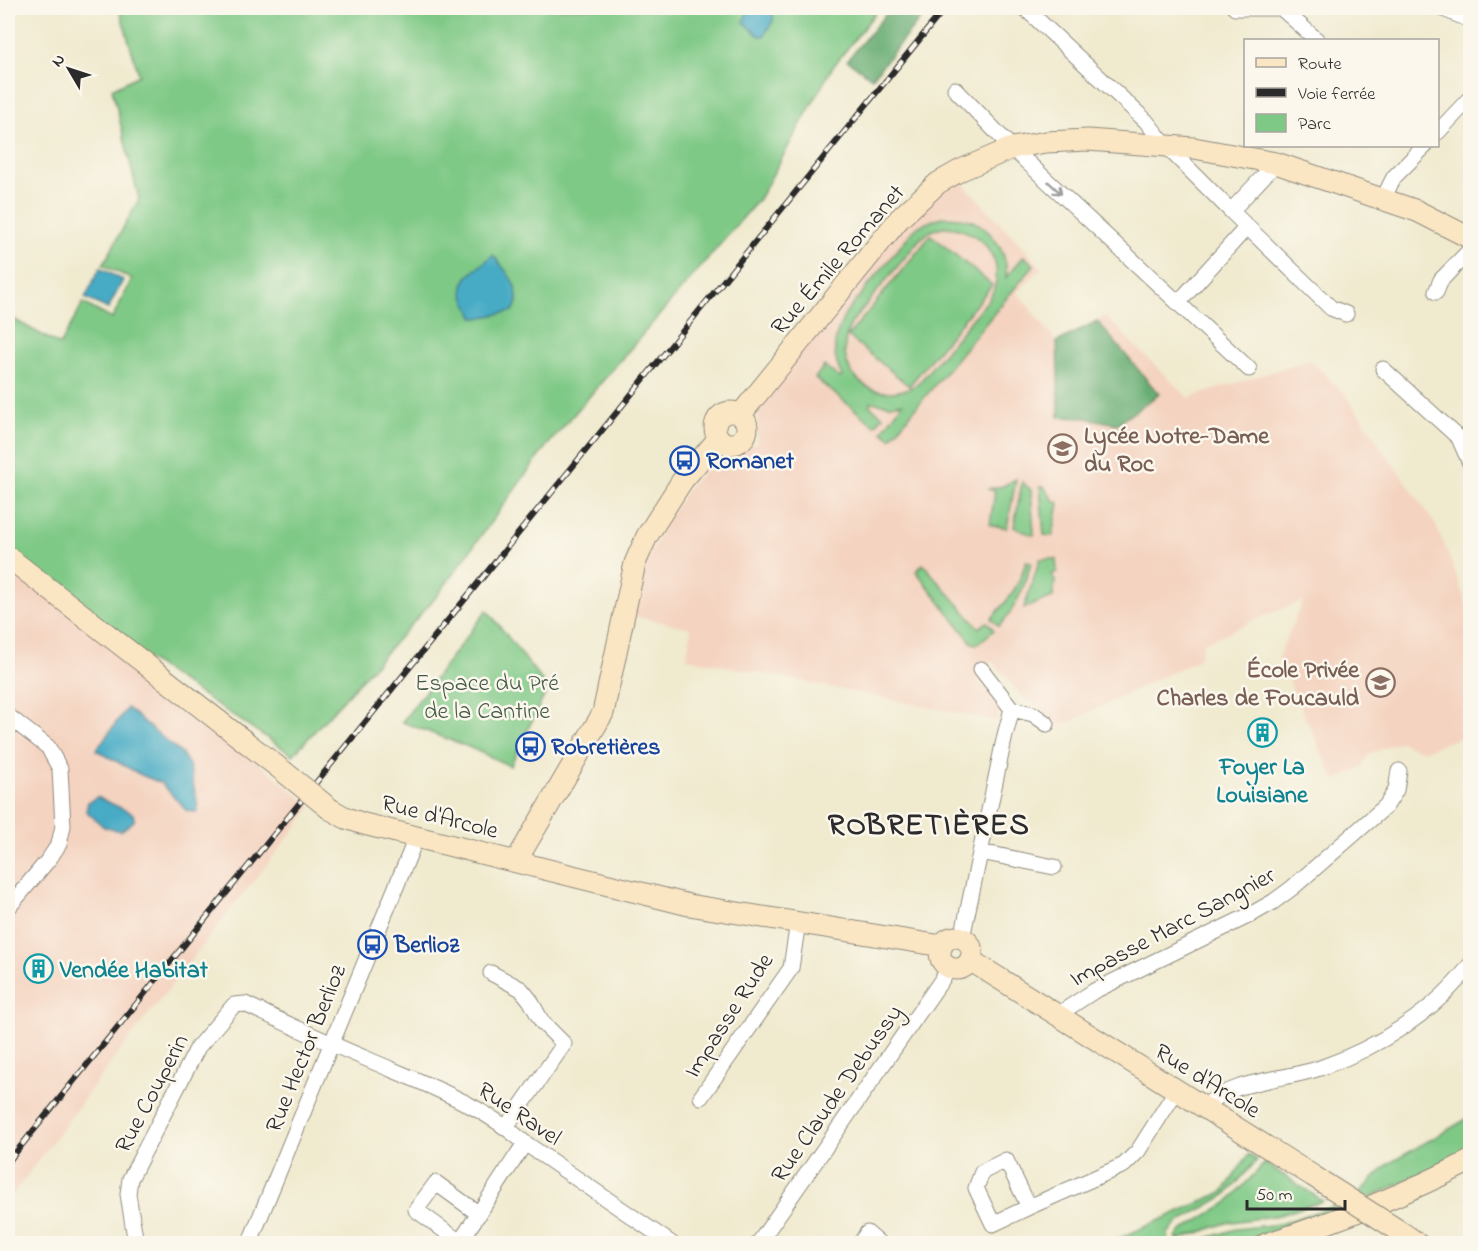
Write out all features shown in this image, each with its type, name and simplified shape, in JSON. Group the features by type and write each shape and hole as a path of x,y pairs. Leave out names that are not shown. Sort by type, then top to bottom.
{"main road":[{"name":"Rue Émile Romanet","path":"518,861 603,713 635,563 647,536 682,481 719,438 728,444 742,440 748,426 741,414 899,219 938,183 961,170 1012,148 1046,142 1088,140 1194,148 1276,163 1417,211 1470,238"},
{"name":"Rue d'Arcole","path":"8,558 330,809 346,818 689,905 942,945"},
{"path":"962,938 970,945 972,956 959,969 950,968 941,959 942,945 948,939 962,938"},
{"name":"Rue d'Arcole","path":"970,960 1411,1239"},
{"path":"1266,1244 1332,1223 1422,1186 1470,1161"}],"street":[{"path":"1028,8 1026,9 1146,122 1166,146 1246,228 1331,308 1346,314"},
{"path":"1234,8 1282,8 1316,39"},
{"path":"1441,8 1470,20"},
{"path":"955,89 1012,148 1249,369"},
{"path":"1440,124 1470,98"},
{"path":"1383,199 1394,177 1424,147"},
{"path":"1231,211 1276,163"},
{"path":"1178,303 1246,228"},
{"path":"1436,292 1441,280 1470,250"},
{"path":"1383,369 1459,438 1469,452"},
{"path":"981,669 1012,709 1033,714 1047,724"},
{"path":"962,938 1012,709"},
{"path":"8,716 48,747 60,769 63,826 59,844 49,859 8,908"},
{"name":"Impasse Marc Sangnier","path":"1060,1017 1065,1010 1094,991 1250,915 1282,895 1386,806 1396,790 1399,771"},
{"name":"Rue Hector Berlioz","path":"249,1244 412,848 414,837"},
{"path":"981,852 1054,867"},
{"name":"Impasse Rude","path":"701,1097 791,968 798,922"},
{"path":"1204,1108 1210,1101 1235,1089 1320,1068 1367,1048 1405,1027 1436,1001 1470,965"},
{"name":"Rue Claude Debussy","path":"758,1244 950,968"},
{"path":"491,973 521,989 542,1022 564,1044 507,1126"},
{"name":"Rue Couperin","path":"136,1244 128,1194 130,1179 198,1047 234,1005 245,1004 331,1043"},
{"name":"Rue Ravel","path":"331,1043 456,1097 507,1126 525,1143 672,1244"},
{"path":"1029,1207 1124,1165 1138,1151 1176,1091"},
{"path":"479,1214 525,1143"},
{"path":"860,1244 867,1233 880,1244"}],"shaded area":[{"name":"Lycée Notre-Dame du Roc","path":"961,181 1042,268 1017,292 1057,342 1105,316 1188,398 1310,360 1345,394 1435,524 1470,614 1470,709 1467,735 1423,751 1400,742 1369,754 1361,768 1335,781 1278,658 1303,601 1204,643 1199,659 1061,726 1021,695 992,661 975,674 1000,710 996,721 687,658 691,628 633,616 644,567 662,528 687,489 710,465 727,455 757,443 757,412 761,402 900,227 934,196"},
{"path":"8,552 312,807 126,1043 8,1201"}],"green space":[{"path":"119,8 879,8 832,68 759,199 545,448 437,596 293,755 87,619 8,552 8,316 60,345 83,303 112,319 132,279 103,265 139,199 112,89 139,75"},
{"path":"891,8 929,8 872,78 847,60"},
{"path":"941,217 957,217 975,222 996,241 1004,259 1006,277 1024,256 1034,265 891,438 882,431 903,403 891,405 871,402 869,405 883,416 875,426 815,378 824,366 840,378 842,376 836,359 835,344 846,313 919,226","holes":["943,227 957,229 980,240 994,260 995,286 989,299 918,384 901,391 885,392 870,388 858,380 850,369 845,355 846,339 852,322 920,239 931,231"]},
{"path":"931,235 992,285 909,386 848,336"},
{"path":"1097,321 1159,394 1117,424 1086,418 1059,417 1057,342"},
{"path":"1016,479 1007,528 990,525 995,491 987,489 1003,486"},
{"path":"1022,482 1031,490 1034,535 1014,527"},
{"path":"1040,487 1044,487 1054,501 1059,503 1053,536 1044,535"},
{"path":"1040,559 1056,559 1057,572 1052,574 1055,581 1053,597 1024,608"},
{"path":"1026,561 1031,563 1023,589 1015,605 999,626 991,619 1013,592"},
{"path":"923,564 979,628 987,622 994,630 978,644 972,643 916,571"},
{"name":"Espace du Pré de la Cantine","path":"487,610 548,688 510,766 471,748 402,722"},
{"path":"1470,1117 1470,1151 1369,1198 1360,1192 1388,1164"},
{"path":"1249,1154 1257,1160 1226,1195 1179,1222 1168,1233 1169,1243 1109,1243 1223,1192"},
{"path":"1265,1163 1323,1201 1279,1215 1226,1223 1178,1240 1176,1237 1181,1231 1227,1203"},
{"path":"1334,1206 1338,1210 1237,1243 1189,1244 1236,1229 1280,1224"}],"water":[{"path":"748,8 764,8 773,14 773,21 764,36 759,36 744,22"},
{"path":"493,255 516,289 516,304 513,311 475,318 464,296 464,282"},
{"path":"100,268 123,280 108,309 85,298"},
{"path":"127,708 182,754 189,765 198,806 197,812 187,811 161,783 141,775 96,750"},
{"path":"97,797 132,813 134,821 121,831 104,827 86,811 88,802"}],"railway":[{"path":"8,1162 945,8"}],"place":[{"name":"Lycée Notre-Dame du Roc","path":"1063,449"},
{"name":"Romanet","path":"685,460"},
{"name":"École Privée Charles de Foucauld","path":"1380,683"},
{"name":"Foyer La Louisiane","path":"1262,733"},
{"name":"Robretières","path":"530,746"},
{"name":"Berlioz","path":"373,944"},
{"name":"Vendée Habitat","path":"39,969"}],"district":[{"name":"ROBRETIÈRES","path":"929,824"}]}
